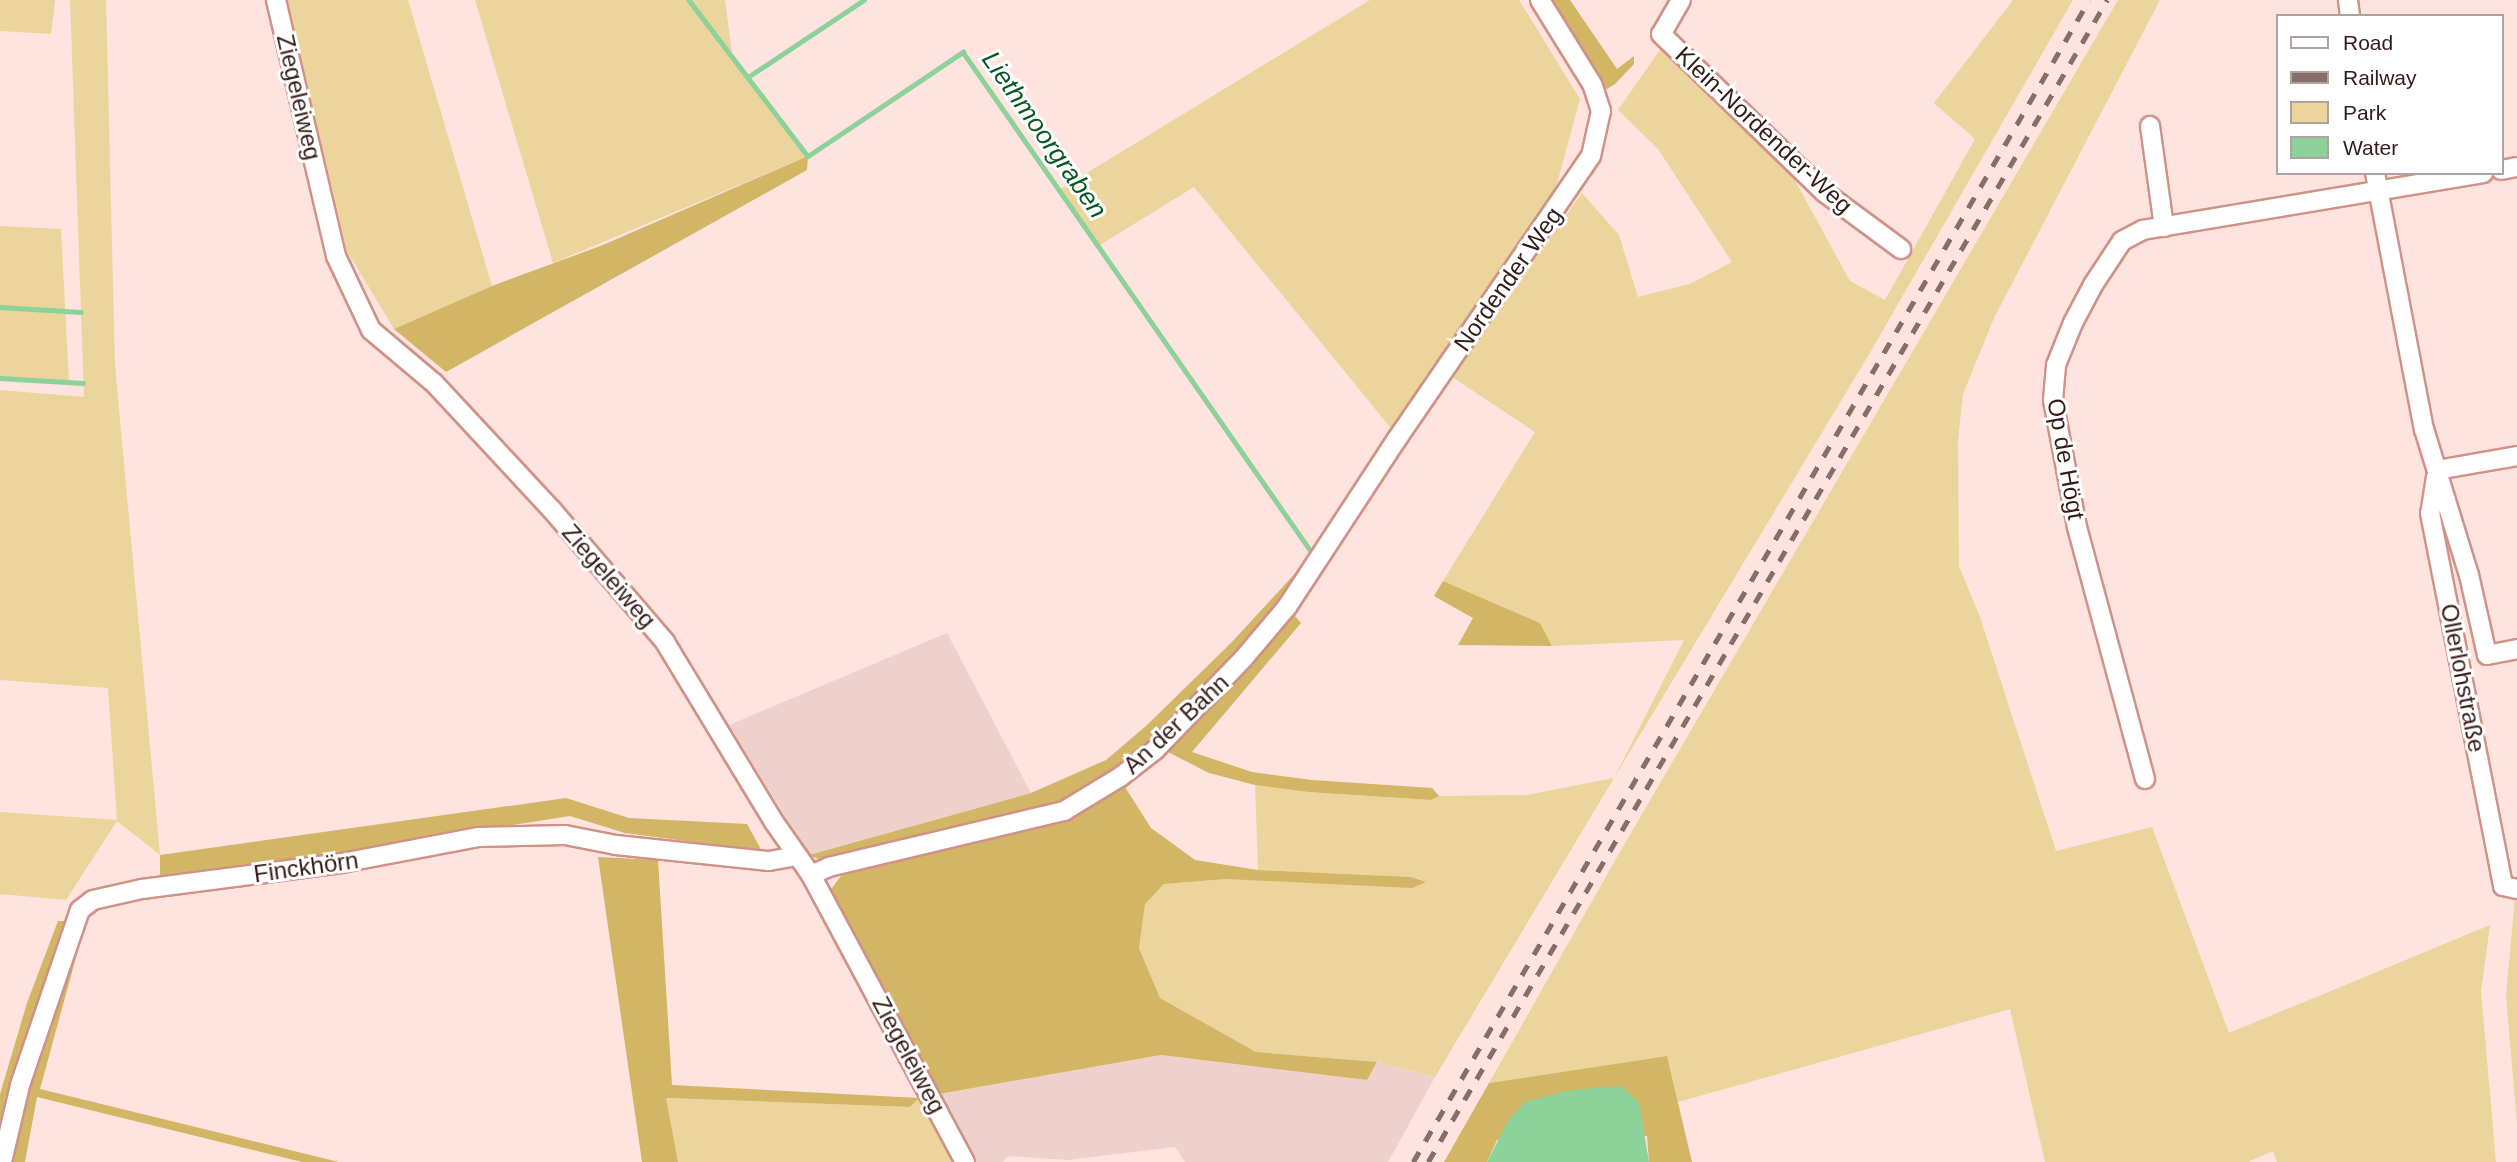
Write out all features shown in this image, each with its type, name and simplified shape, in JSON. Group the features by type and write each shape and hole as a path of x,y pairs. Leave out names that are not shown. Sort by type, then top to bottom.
{"street":[{"name":"Ziegeleiweg","path":"276,0 336,256 371,330 434,383 552,510 665,642 811,875 965,1162"},
{"name":"Nordender Weg","path":"1397,439 1591,156 1601,111 1592,84 1540,0"},
{"name":"Klein-Nordender-Weg","path":"1672,5 1661,34 1824,192 1901,249"},
{"path":"2150,126 2164,227"},
{"name":"Ollerlohstraße","path":"2375,175 2424,429 2469,575 2487,655 2517,649"},
{"name":"Op de Högt","path":"2145,779 2077,527 2053,400 2056,365 2073,323 2093,285 2123,241 2143,230 2378,193 2472,175"},
{"name":"An der Bahn","path":"811,875 829,867 1064,811 1119,778 1155,750 1243,659 1287,607 1397,439"},
{"path":"2437,470 2517,456"},
{"name":"Ollerlohstraße","path":"2437,470 2430,513 2510,887"},
{"name":"Finckhörn","path":"2,1162 20,1085 80,909 93,900 142,890 342,863 478,837 565,835 616,845 769,861 798,856"}],"shaded area":[{"path":"1550,0 1570,0 1617,69 1634,56 1634,64 1615,84 1605,90 1595,81"},
{"path":"808,156 807,170 446,372 394,329 492,286 603,245"},
{"path":"1313,554 1243,659 1153,739 1114,770 1065,801 825,862 809,855 1031,793 1106,760 1146,726 1231,643"},
{"path":"1443,581 1540,623 1552,646 1458,645 1473,618 1434,596"},
{"path":"1293,614 1301,623 1192,752 1252,772 1312,780 1432,788 1439,796 1431,800 1308,792 1255,785 1209,773 1166,751"},
{"path":"947,633 1031,793 809,855 729,725"},
{"path":"1123,784 1151,828 1195,860 1258,870 1411,877 1426,882 1412,888 1227,879 1164,884 1145,904 1139,948 1160,998 1256,1052 1377,1062 1367,1080 1161,1055 939,1094 829,892 844,872 1073,818"},
{"path":"566,798 629,818 747,824 762,851 625,833 570,816 160,881 160,855"},
{"path":"598,857 658,860 672,1085 919,1098 910,1107 666,1098 678,1162 642,1162"},
{"path":"58,921 86,921 40,1089 339,1162 302,1162 37,1097 25,1162 0,1162 0,1094 27,1003"},
{"path":"1161,1055 1367,1080 1377,1062 1435,1077 1388,1162 1185,1162 1175,1147 1067,1160 1008,1156 1003,1162 971,1162 939,1094"},
{"path":"1667,1056 1692,1162 1649,1162 1647,1136 1497,1140 1487,1162 1444,1162 1489,1083"}],"green space":[{"path":"0,0 55,0 51,34 0,31"},
{"path":"70,0 106,0 115,365 160,855 117,821 66,900 0,894 0,812 117,820 108,688 0,680 0,390 84,397"},
{"path":"287,0 408,0 492,286 394,329 347,251"},
{"path":"475,0 725,0 732,54 808,156 553,263"},
{"path":"1370,0 1519,0 1580,99 1555,191 1394,432 1194,187 1100,245 1059,190"},
{"path":"2013,0 2073,0 1871,351 1614,778 1684,640 1552,646 1540,623 1443,581 1535,432 1449,375 1582,193 1619,235 1638,297 1690,284 1732,262 1658,149 1618,110 1662,47 1786,164 1850,281 1885,300 1975,139 1934,103"},
{"path":"2118,0 2160,0 1994,318 1963,394 1958,441 1959,566 1980,617 2056,851 2152,827 2229,1033 2490,925 2481,991 2496,1162 2277,1162 2273,1151 2248,1162 2045,1162 2010,1009 1678,1102 1667,1056 1489,1083 1621,850"},
{"path":"0,226 61,229 69,382 0,378"},
{"path":"1614,778 1435,1077 1377,1062 1256,1052 1160,998 1139,948 1145,904 1164,884 1227,879 1425,882 1411,877 1258,870 1255,785 1308,792 1431,800 1439,796 1527,795"},
{"path":"2515,898 2517,899 2517,1124 2506,995"},
{"path":"665,1098 910,1107 919,1098 954,1162 678,1162"}],"water":[{"path":"1621,1086 1639,1103 1649,1162 1487,1162 1508,1121 1525,1102 1571,1090"}],"waterway":[{"name":"Liethmoorgraben","path":"689,0 808,156 963,52 1313,554"},
{"path":"748,77 864,0"},
{"path":"0,307 81,312"},
{"path":"0,378 83,383"}],"railway":[{"path":"1413,1162 2089,0"},
{"path":"1428,1162 2107,0"}]}
